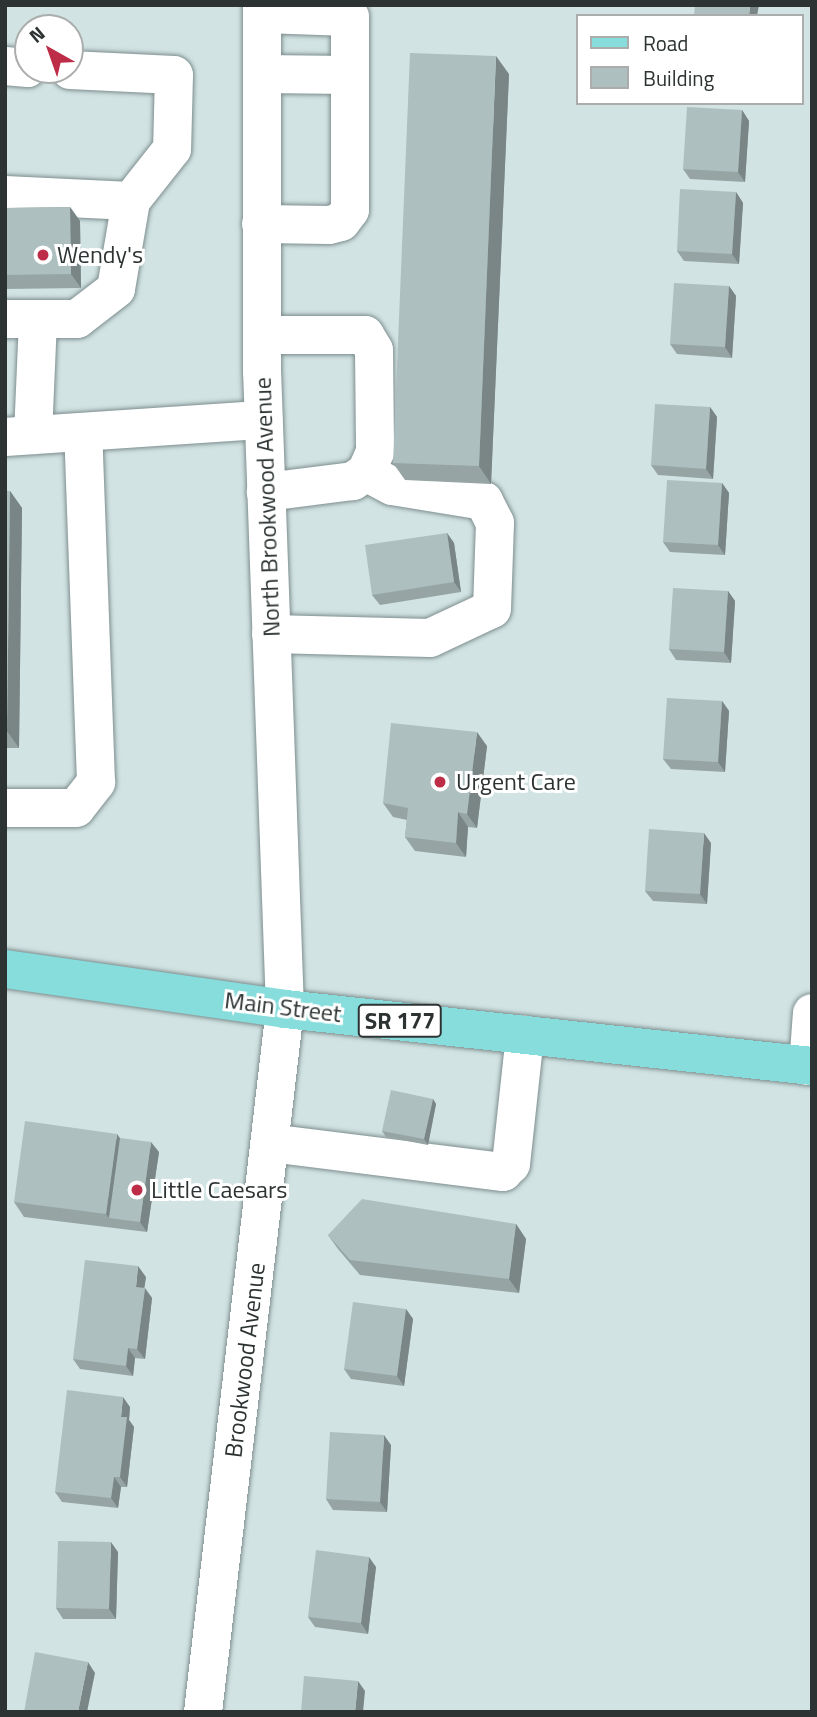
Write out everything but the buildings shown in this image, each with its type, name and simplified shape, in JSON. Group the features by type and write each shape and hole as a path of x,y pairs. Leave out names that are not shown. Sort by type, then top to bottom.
{"main road":[{"name":"Main Street","path":"5,969 285,1009 810,1066"}],"street":[{"name":"North Brookwood Avenue","path":"262,10 261,335 285,1009"},
{"path":"261,224 329,225 341,222 350,210 350,17 262,10"},
{"path":"84,71 174,75 172,149 131,201 116,289 77,319 22,320 19,436 263,420"},
{"path":"262,74 349,75"},
{"path":"5,195 131,201"},
{"path":"261,335 365,335 374,350 375,452 366,472 353,481 266,492"},
{"path":"5,807 76,808 96,782 83,432"},
{"path":"271,634 430,638 492,609 495,523 484,501 392,486 366,472"},
{"name":"Brookwood Avenue","path":"203,1712 285,1009"},
{"path":"810,1066 812,1013"},
{"path":"270,1143 503,1172 511,1164 525,1035"}],"place":[{"name":"Wendy's","path":"43,255"},
{"name":"Urgent Care","path":"440,782"},
{"name":"Little Caesars","path":"137,1190"}]}
